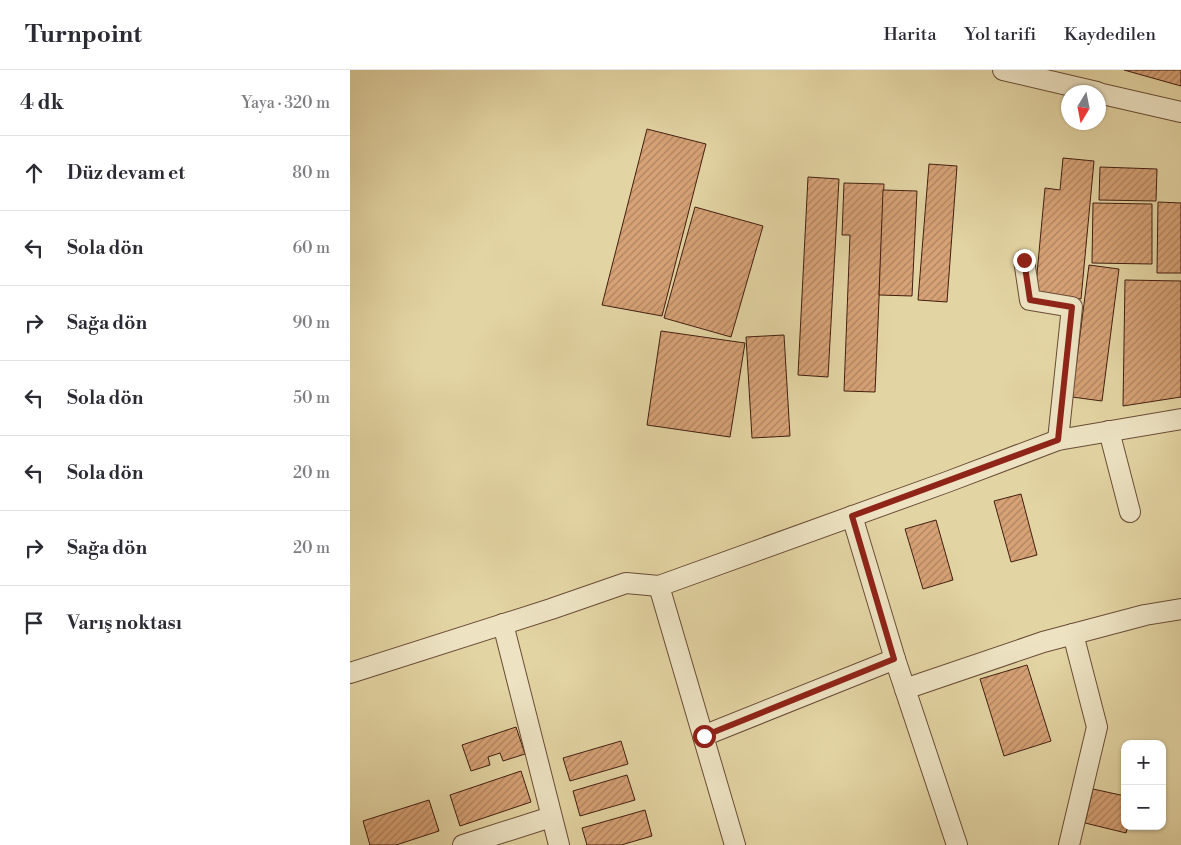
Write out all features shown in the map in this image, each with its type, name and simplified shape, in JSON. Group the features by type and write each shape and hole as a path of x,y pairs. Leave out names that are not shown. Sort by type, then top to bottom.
{"street":[{"path":"1003,70 1065,85"},
{"path":"1106,95 1181,112"},
{"path":"1024,260 1030,300 1072,307 1058,440"},
{"path":"350,673 626,583 659,586 1058,440 1181,419"},
{"path":"1109,431 1130,512"},
{"path":"852,516 894,659 956,845"},
{"path":"659,586 735,845"},
{"path":"905,689 1043,642 1145,615 1181,608"},
{"path":"503,624 559,845"},
{"path":"1069,845 1096,727 1073,634"},
{"path":"704,736 894,659"},
{"path":"463,845 552,817"}],"building":[{"path":"1124,70 1181,70 1181,86"},
{"path":"647,129 706,144 662,316 602,305"},
{"path":"1063,158 1094,161 1081,299 1035,295 1045,188 1060,190"},
{"path":"929,164 957,166 947,302 918,300"},
{"path":"1100,167 1157,169 1156,201 1099,200"},
{"path":"808,177 839,179 828,377 798,375"},
{"path":"844,183 884,184 875,392 844,391 850,235 842,235"},
{"path":"883,190 917,191 912,296 879,295"},
{"path":"1158,202 1181,203 1181,273 1157,273"},
{"path":"1093,203 1152,204 1152,264 1092,263"},
{"path":"695,207 763,226 731,337 664,318"},
{"path":"1089,265 1119,269 1102,401 1072,397"},
{"path":"1125,280 1181,281 1181,397 1123,406"},
{"path":"661,331 745,343 730,437 647,425"},
{"path":"784,335 790,436 752,438 746,337"},
{"path":"1021,494 1037,555 1011,562 994,501"},
{"path":"936,520 953,580 923,589 905,529"},
{"path":"1027,665 1051,741 1004,756 980,679"},
{"path":"516,727 525,754 503,761 500,753 488,757 490,765 471,771 462,745"},
{"path":"621,741 628,764 570,781 563,758"},
{"path":"521,771 531,802 460,826 450,795"},
{"path":"627,775 635,800 580,816 573,791"},
{"path":"1093,789 1121,795 1121,830 1127,830 1126,833 1085,823"},
{"path":"429,800 439,831 396,845 370,845 363,821"},
{"path":"645,810 652,836 621,845 587,845 582,828"}],"route":[{"path":"704,736 894,659 852,516 1058,440 1072,307 1030,300 1024,260"}]}
